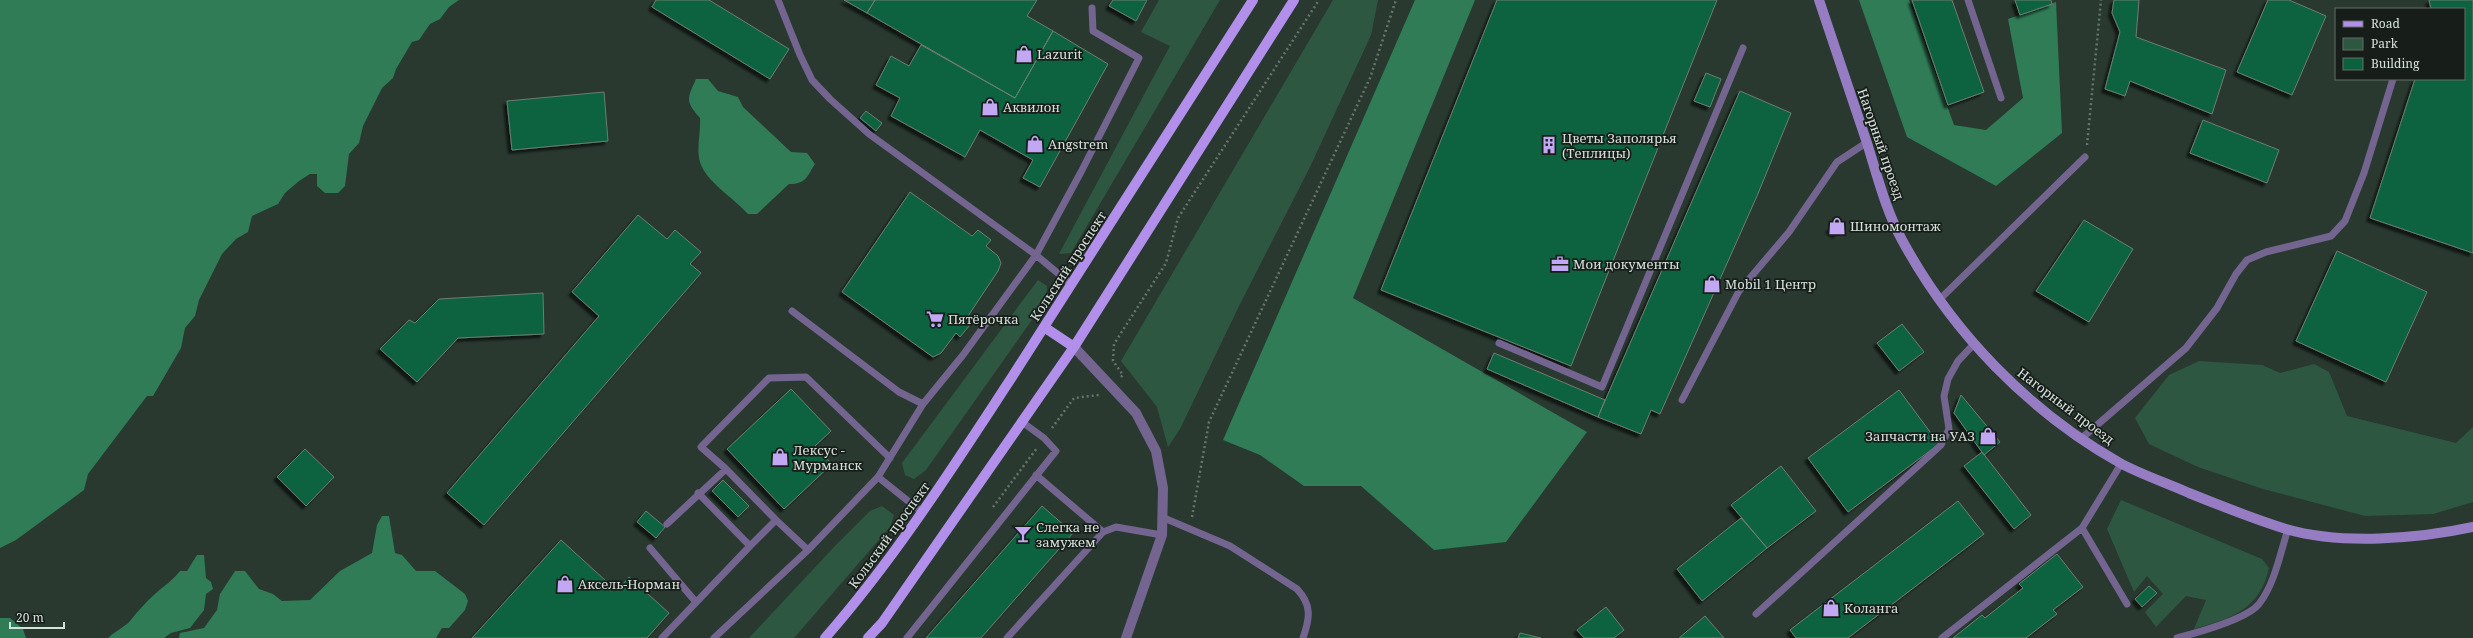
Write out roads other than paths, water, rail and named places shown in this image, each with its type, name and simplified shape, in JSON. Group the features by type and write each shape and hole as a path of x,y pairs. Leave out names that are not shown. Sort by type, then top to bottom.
{"main road":[{"name":"Кольский проспект","path":"826,638 854,605 923,513 1072,285 1253,0"},
{"path":"868,638 882,623 1074,347 1294,0"},
{"name":"Нагорный проезд","path":"1819,0 1866,143 1901,238 1939,300 1973,345 2021,391 2082,438 2121,464 2210,502 2288,529 2351,538 2438,535 2473,527"},
{"path":"1044,327 1074,347"}],"street":[{"path":"1074,347 1136,413 1156,451 1163,488 1164,518 1162,535 1126,638"}],"lane":[{"path":"778,0 800,55 812,80 830,99 869,134 1036,255 1072,285"},
{"path":"1968,0 2001,98"},
{"path":"714,638 808,550 878,477 923,404 963,355 1036,255 1082,172 1139,58 1093,30 1092,8"},
{"path":"1499,343 1602,387 1743,48"},
{"path":"2082,438 2186,348 2217,308 2236,274 2247,260 2266,252 2331,236 2345,220 2364,173 2393,80"},
{"path":"1682,400 1739,291 1789,232 1837,162 1866,143"},
{"path":"1939,300 2085,157"},
{"path":"792,311 899,392 923,404"},
{"path":"1756,614 1941,445 1949,429 1944,396 1948,379 1958,361 1973,345"},
{"path":"808,550 726,469 701,447 769,378 806,377 890,458"},
{"path":"906,638 1056,451 1044,438 1022,422"},
{"path":"1942,638 2082,528 2121,464"},
{"path":"667,524 698,493 726,469"},
{"path":"1036,475 1103,532"},
{"path":"878,477 923,513"},
{"path":"698,493 750,546"},
{"path":"1164,518 1190,527 1230,546 1297,589 1305,597 1310,607 1309,620 1303,638"},
{"path":"662,638 695,601 776,520"},
{"path":"1010,637 1103,532 1116,526 1162,535"},
{"path":"2082,528 2127,604"},
{"path":"2177,638 2232,621 2258,605 2270,584 2288,529"},
{"path":"650,548 695,601"}],"place":[{"name":"Lazurit","path":"1024,54"},
{"name":"Аквилон","path":"990,107"},
{"name":"Angstrem","path":"1035,144"},
{"name":"Цветы Заполярья (Теплицы)","path":"1549,145"},
{"name":"Шиномонтаж","path":"1837,226"},
{"name":"Мои документы","path":"1560,264"},
{"name":"Mobil 1 Центр","path":"1712,284"},
{"name":"Пятёрочка","path":"935,319"},
{"name":"Запчасти на УАЗ","path":"1988,436"},
{"name":"Лексус - Мурманск","path":"780,457"},
{"name":"Слегка не замужем","path":"1023,534"},
{"name":"Аксель-Норман","path":"565,584"},
{"name":"Коланга","path":"1831,608"}]}
